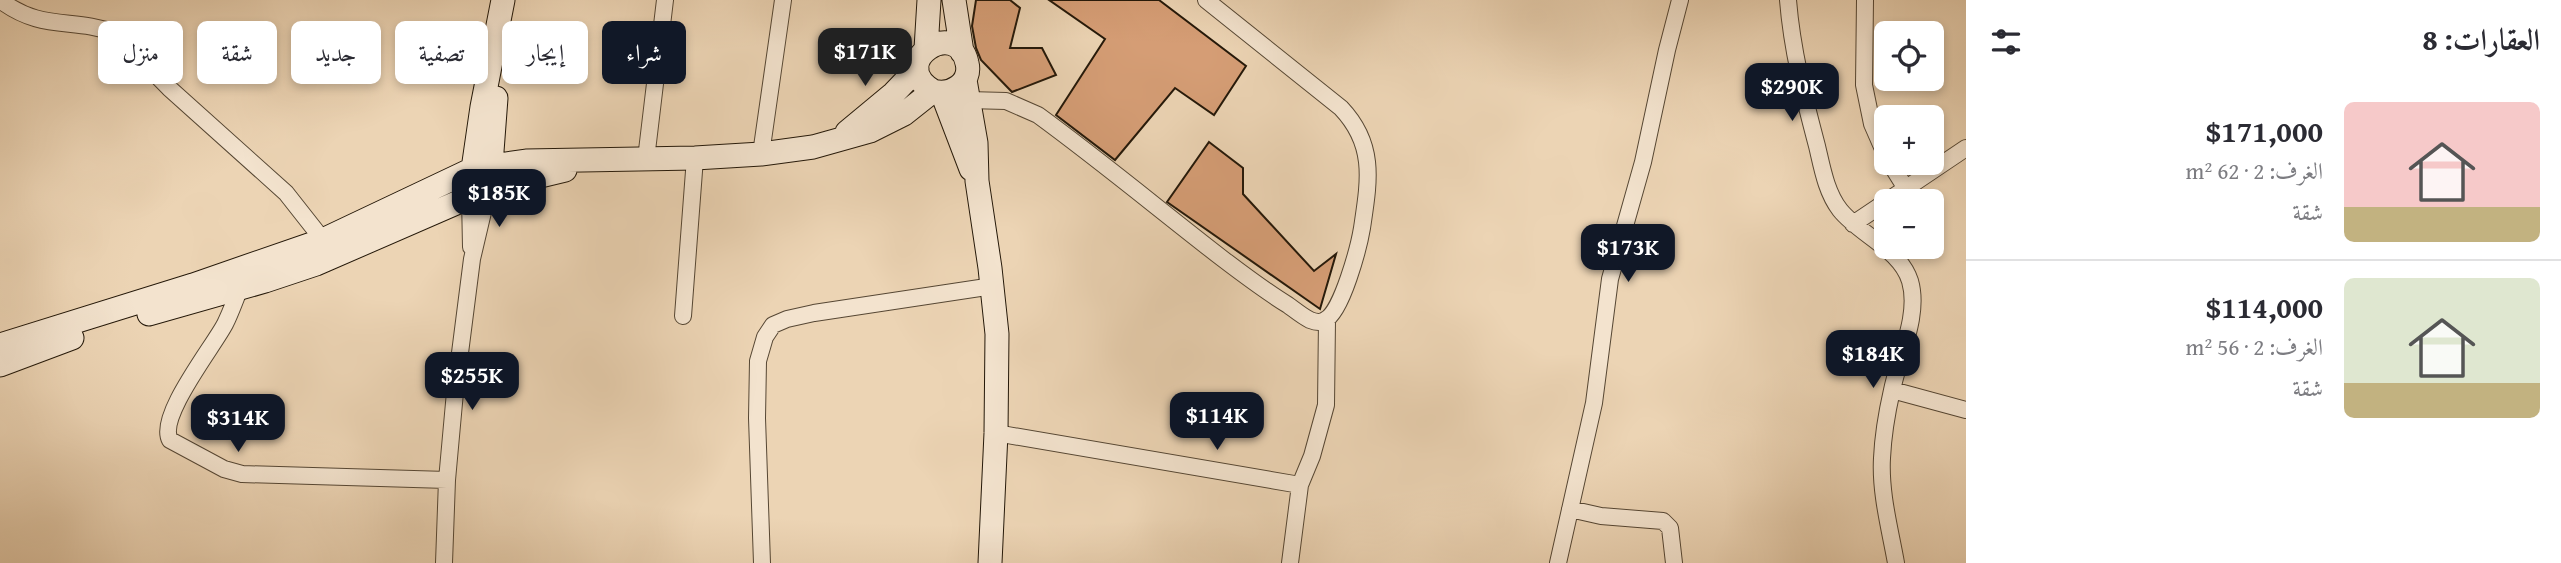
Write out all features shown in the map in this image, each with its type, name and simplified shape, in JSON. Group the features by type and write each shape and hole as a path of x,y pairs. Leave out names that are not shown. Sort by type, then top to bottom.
{"street":[{"path":"0,0 31,18 51,23 104,28 115,33 169,88 286,193 323,240"},
{"path":"444,563 447,480 455,392 482,167 482,107 503,0"},
{"path":"646,159 664,0"},
{"path":"761,154 783,0"},
{"path":"929,0 922,82 937,92 976,181"},
{"path":"954,0 962,52 967,60 966,90 976,143 976,181 993,286 997,334 990,563"},
{"path":"1206,0 1341,108 1354,122 1367,153 1368,187 1361,233 1349,276 1337,306 1327,320 1326,405 1312,456 1300,485 1290,563"},
{"path":"1558,563 1594,403 1610,279 1643,162 1680,0"},
{"path":"1788,0 1797,71 1826,183 1838,207 1853,224 1892,255 1905,269 1910,282 1913,299 1909,325 1892,390 1881,459 1885,507 1896,563"},
{"path":"1865,0 1864,85 1874,129"},
{"path":"840,138 894,93 933,44 948,43 962,52"},
{"path":"0,345 193,285 323,240 482,167 561,159 612,161 695,158 761,154 813,147 870,131 904,114 937,92 955,90 966,90 1006,101 1038,115 1260,287 1309,319 1318,322 1327,320"},
{"path":"1853,224 1966,148"},
{"path":"683,316 695,158"},
{"path":"0,365 69,339 316,264 479,194 538,176 612,161"},
{"path":"1898,175 1905,187"},
{"path":"762,563 757,418 758,361 765,337 773,325 787,318 814,313 993,286"},
{"path":"240,288 225,324 171,416 167,428 170,440 224,469 242,474 447,480"},
{"path":"1892,390 1966,410"},
{"path":"996,433 1300,485"},
{"path":"1570,509 1601,516 1663,521 1670,528 1674,563"}],"building":[{"path":"976,0 1010,0 1020,8 1010,48 1042,48 1056,75 1012,92 981,60 976,48 972,26"},
{"path":"1049,0 1159,0 1246,66 1214,115 1175,88 1115,160 1056,115 1105,39"},
{"path":"1209,142 1243,168 1243,194 1314,271 1336,254 1320,309 1167,202"}]}
